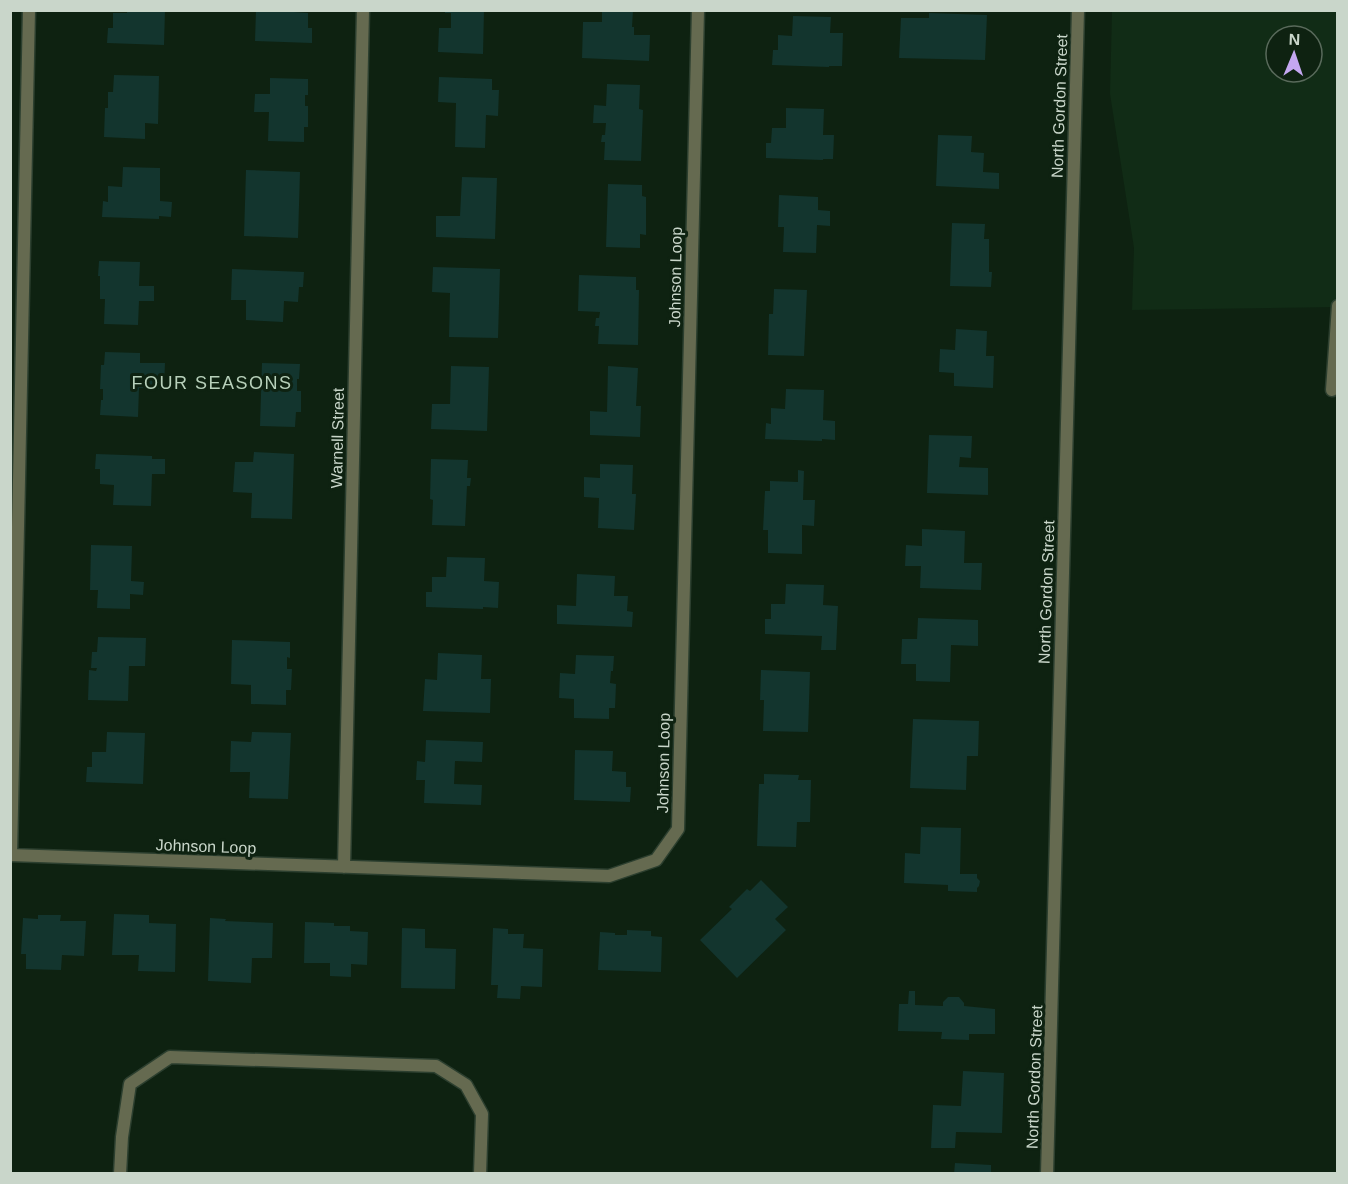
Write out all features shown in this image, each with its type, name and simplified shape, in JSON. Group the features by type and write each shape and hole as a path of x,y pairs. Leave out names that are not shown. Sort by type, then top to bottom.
{"street":[{"path":"11,855 29,10"},
{"name":"Warnell Street","path":"344,867 363,10"},
{"name":"Johnson Loop","path":"11,855 609,876 656,860 678,829 698,10"},
{"name":"North Gordon Street","path":"1047,1173 1078,10"},
{"path":"1332,390 1338,306"},
{"path":"120,1173 122,1137 130,1084 170,1057 436,1066 466,1085 482,1114 480,1173"}],"shaded area":[{"path":"1112,11 1337,11 1337,307 1132,310 1134,248 1110,94"}],"building":[{"path":"127,10 165,10 164,45 107,43 108,28 113,28 113,13 127,13"},
{"path":"256,10 294,10 294,12 308,13 308,28 312,28 312,43 255,41"},
{"path":"445,10 484,10 483,54 438,52 439,28 451,28 451,13 445,13"},
{"path":"602,10 633,10 634,35 650,35 649,61 582,58 583,22 602,22"},
{"path":"929,13 987,15 985,60 899,58 901,18 929,18"},
{"path":"793,16 831,17 830,33 843,33 842,66 772,65 773,50 778,50 778,35 792,36"},
{"path":"114,75 159,76 158,124 145,123 145,139 104,137 105,108 108,108 108,92 113,92"},
{"path":"439,77 492,79 492,90 499,90 498,116 486,115 485,148 455,147 456,103 438,102"},
{"path":"270,78 308,79 305,106 308,106 308,127 304,127 304,142 268,141 269,112 254,112 255,94 270,94"},
{"path":"607,84 640,85 639,109 643,110 641,161 604,160 605,142 601,142 602,135 605,135 606,123 593,123 594,105 606,106"},
{"path":"786,108 824,109 823,135 834,135 833,159 766,158 766,143 771,143 772,128 786,128"},
{"path":"938,135 972,136 971,152 984,153 983,172 999,173 999,189 936,186"},
{"path":"123,167 160,168 160,201 172,202 171,217 159,216 159,219 102,217 103,201 108,202 108,186 122,187"},
{"path":"246,170 300,172 298,238 244,236"},
{"path":"462,177 497,178 495,239 436,237 436,216 460,216"},
{"path":"608,184 642,185 642,196 646,197 646,235 640,234 640,248 606,247"},
{"path":"779,195 818,197 818,210 830,211 830,226 817,225 816,253 783,252 784,227 778,227"},
{"path":"952,223 985,224 984,239 989,239 991,287 950,286"},
{"path":"99,261 140,262 139,286 154,286 154,301 139,301 138,325 104,324 105,299 100,299"},
{"path":"433,267 500,269 498,338 449,337 450,293 432,292"},
{"path":"232,269 304,272 303,287 299,287 298,302 284,301 283,322 246,320 246,300 231,300"},
{"path":"579,275 636,277 636,290 639,290 638,345 598,344 599,326 595,326 600,312 578,311"},
{"path":"774,289 807,290 804,356 768,355 769,314 773,314"},
{"path":"956,329 987,331 986,356 994,356 993,388 954,386 954,373 939,372 940,349 955,350"},
{"path":"105,352 140,353 140,363 165,363 164,389 139,388 138,417 100,415 101,400 103,400 103,389 100,389 101,365 104,365"},
{"path":"262,363 300,364 297,391 301,391 301,412 296,412 295,427 260,426"},
{"path":"451,366 489,367 487,431 431,429 432,404 450,404"},
{"path":"608,366 638,368 636,406 641,406 640,437 590,435 590,411 607,412"},
{"path":"786,389 824,390 823,420 835,421 835,440 765,439 766,423 771,424 771,408 785,409"},
{"path":"929,435 972,436 971,458 960,457 959,467 988,468 988,495 927,493"},
{"path":"254,452 294,454 292,519 251,518 252,493 233,492 235,462 253,462"},
{"path":"96,454 152,456 152,459 165,459 165,474 152,474 151,506 113,505 114,485 100,484 100,469 95,469"},
{"path":"431,459 468,460 467,478 471,478 470,486 467,486 465,526 432,525"},
{"path":"600,464 633,465 632,494 636,494 634,530 598,528 599,498 584,497 584,477 600,478"},
{"path":"798,470 804,471 803,500 815,500 814,526 802,525 802,554 768,553 768,530 763,530 765,491 770,491 770,481 798,482"},
{"path":"922,529 965,531 964,563 982,563 981,590 920,588 921,566 905,566 906,545 922,546"},
{"path":"91,545 132,546 131,581 144,582 143,595 130,594 130,609 97,608 98,590 90,590"},
{"path":"447,557 485,558 484,581 499,582 498,608 426,607 426,592 432,592 432,577 446,577"},
{"path":"577,574 615,576 614,596 628,596 627,611 633,612 632,627 557,624 557,605 576,606"},
{"path":"786,584 824,585 823,605 838,606 836,650 821,650 822,636 765,634 765,619 771,619 771,604 785,604"},
{"path":"918,618 978,620 978,646 951,645 950,682 916,681 916,664 901,664 902,639 917,639"},
{"path":"98,637 146,638 145,666 129,666 128,701 88,700 89,670 96,671 97,668 91,668 92,652 97,652"},
{"path":"232,640 290,642 287,669 292,669 291,690 286,690 286,705 251,704 251,685 231,684"},
{"path":"438,653 482,655 481,679 491,679 490,713 423,711 425,679 437,680"},
{"path":"576,655 614,656 610,683 616,684 615,708 609,708 609,719 574,718 574,699 559,698 560,673 575,674"},
{"path":"761,670 810,672 808,732 763,731 764,700 760,700"},
{"path":"913,719 979,721 978,756 967,756 966,790 910,788"},
{"path":"107,732 145,733 143,784 86,782 87,767 92,767 92,752 106,752"},
{"path":"252,732 291,733 288,799 249,798 250,772 230,772 231,741 251,742"},
{"path":"426,740 483,742 482,762 455,761 454,784 482,785 481,805 424,803 425,780 416,780 417,761 425,762"},
{"path":"575,750 613,751 612,771 626,772 626,787 631,787 630,802 574,800"},
{"path":"764,774 799,775 798,780 811,780 810,822 797,822 796,847 757,846 759,784 764,784"},
{"path":"921,827 961,828 960,874 977,874 980,881 977,892 948,891 948,885 904,883 905,853 920,854"},
{"path":"761,880 788,907 775,919 786,930 737,978 700,940 732,909 729,907 747,889 750,891"},
{"path":"114,914 149,915 149,923 176,924 175,972 138,971 139,955 112,955"},
{"path":"38,915 61,915 60,921 86,921 84,956 62,955 61,970 26,969 26,954 21,954 23,918 38,919"},
{"path":"210,918 226,919 225,921 273,923 272,958 252,958 251,983 208,981"},
{"path":"305,922 334,923 334,926 350,926 350,931 368,932 367,965 351,964 351,977 330,976 330,963 304,963"},
{"path":"402,928 425,929 425,948 456,949 455,989 401,988"},
{"path":"493,928 508,929 508,934 524,934 523,948 543,949 542,987 521,986 520,999 497,998 498,985 491,985"},
{"path":"627,930 651,931 651,936 662,937 661,972 598,970 600,932 627,935"},
{"path":"909,991 915,991 915,1005 943,1006 943,1002 948,997 959,997 964,1006 995,1009 995,1034 969,1034 969,1040 941,1039 942,1032 898,1031 899,1004 908,1004"},
{"path":"963,1071 1004,1073 1002,1133 956,1132 955,1148 931,1148 933,1105 961,1106"},
{"path":"955,1163 991,1165 991,1174 954,1174"}],"district":[{"name":"FOUR SEASONS","path":"212,383"}]}
